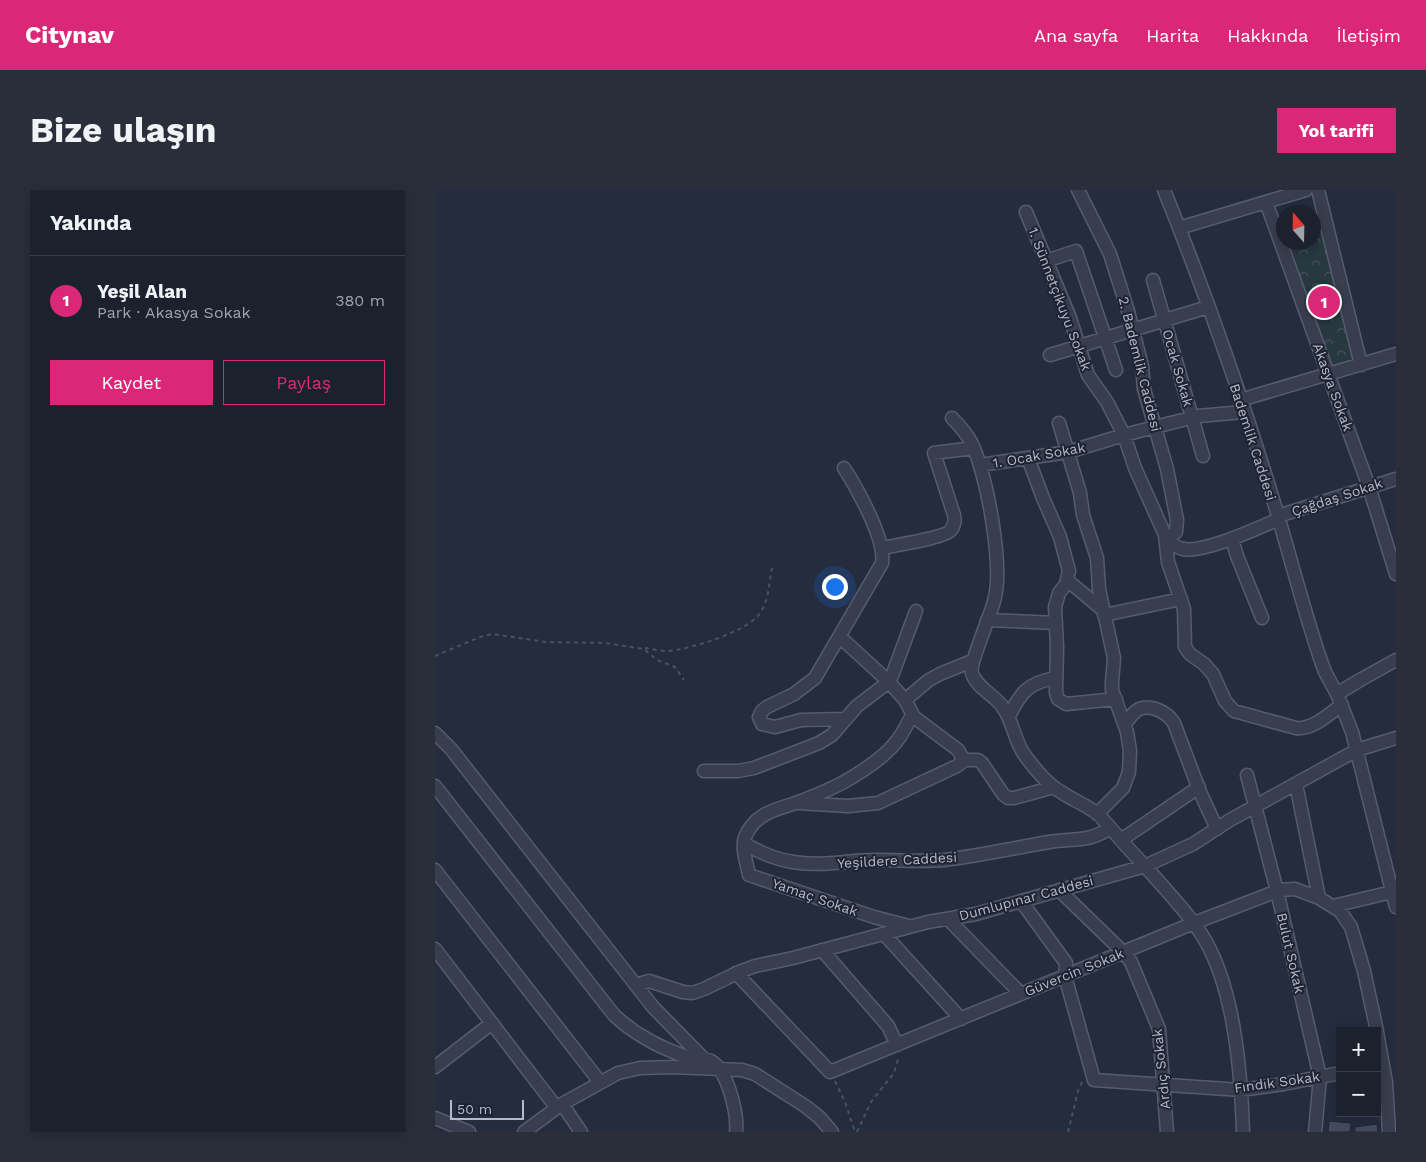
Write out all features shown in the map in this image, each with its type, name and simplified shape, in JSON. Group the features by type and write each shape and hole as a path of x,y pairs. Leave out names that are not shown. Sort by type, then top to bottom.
{"street":[{"name":"2. Bademlik Caddesi","path":"1079,190 1110,254 1143,366 1144,389 1167,469 1177,520 1176,532 1167,540"},
{"name":"Bademlik Caddesi","path":"1164,190 1208,307 1242,406 1278,518 1319,658 1339,700 1357,750 1396,907"},
{"path":"1179,228 1306,190"},
{"path":"1318,190 1361,364"},
{"name":"Akasya Sokak","path":"1266,202 1369,487 1396,574"},
{"name":"1. Sünnetçikuyu Sokak","path":"1026,212 1070,318 1088,375 1107,402 1124,435 1138,474 1167,540 1169,562 1184,615 1185,646 1190,654 1204,664 1213,674 1225,701 1234,711 1303,729 1310,726 1339,700 1396,660"},
{"path":"1046,261 1076,251 1116,370"},
{"name":"Ocak Sokak","path":"1153,280 1203,456"},
{"path":"1050,354 1208,307"},
{"name":"1. Ocak Sokak","path":"980,465 1068,452 1154,427 1242,406 1328,374 1396,354"},
{"path":"952,418 965,433 974,448 980,465 991,520 998,570 995,600 982,640 972,661 971,670 974,679 1001,704 1009,716 1021,750 1033,766 1054,787 1097,814 1194,923 1211,953 1223,984 1237,1055 1243,1132"},
{"path":"1059,423 1080,493 1083,515 1097,558 1098,582 1114,658 1112,686 1125,724 1131,761 1127,781 1116,796 1097,814"},
{"path":"882,548 941,536 951,530 954,524 954,515 933,453 974,448"},
{"path":"1028,458 1062,543 1069,571 1067,580 1056,600 1057,647 1055,678 1058,699 1065,704 1116,699"},
{"path":"844,468 861,497 882,548 883,558 880,568 815,678 794,694 767,707 759,717 762,724 775,726 811,719 845,719"},
{"name":"Çağdaş Sokak","path":"1167,540 1177,547 1190,550 1232,539 1278,518 1396,479"},
{"path":"1232,539 1262,618"},
{"path":"1067,580 1104,612 1181,600"},
{"path":"704,771 738,771 767,764 832,735 857,706 888,681 895,670 916,611"},
{"path":"987,620 1056,623"},
{"path":"839,637 888,681 905,700 912,715 956,749 963,760"},
{"path":"905,700 934,677 972,661"},
{"path":"1009,716 1018,698 1030,686 1055,678"},
{"path":"1125,724 1134,712 1141,708 1148,708 1167,714 1174,723 1217,828"},
{"path":"744,843 749,830 764,814 843,782 870,764 895,744 912,715"},
{"path":"435,733 451,749 663,1018 703,1059"},
{"name":"Dumlupınar Caddesi","path":"636,985 649,981 688,993 704,989 755,966 912,926 976,914 1145,866 1193,844 1255,806 1357,750 1396,738"},
{"path":"963,760 978,760 982,763 1007,798 1014,798 1054,787"},
{"path":"792,804 848,806 878,803 959,765 963,760"},
{"name":"Bulut Sokak","path":"1247,775 1277,891 1320,1077 1315,1132"},
{"path":"1297,784 1319,898"},
{"path":"435,786 614,1016 640,1036 683,1056 712,1062 720,1069 736,1115 736,1132"},
{"path":"1121,840 1199,787"},
{"name":"Yeşildere Caddesi","path":"744,843 767,856 800,863 835,864 875,860 917,862 946,860 1056,840 1085,840 1101,834 1110,828"},
{"name":"Yamaç Sokak","path":"744,843 749,875 874,917 912,926"},
{"path":"435,870 600,1082"},
{"name":"Güvercin Sokak","path":"830,1072 1194,923 1285,889 1295,889 1319,898 1333,906 1346,918 1353,931 1376,1027"},
{"name":"Ardıç Sokak","path":"1059,890 1131,962 1159,1029 1167,1132"},
{"path":"1333,906 1393,892"},
{"path":"1021,901 1066,963 1065,976 1094,1080"},
{"path":"949,919 1021,994"},
{"path":"884,934 961,1019"},
{"path":"435,948 492,1023 581,1132"},
{"path":"822,950 888,1026 897,1045"},
{"path":"736,973 830,1072"},
{"path":"435,1067 492,1023"},
{"path":"523,1132 559,1106 617,1073 640,1068 673,1067 742,1070 763,1079 805,1106 819,1117 832,1132"},
{"name":"Güvercin Sokak","path":"1381,1072 1389,1132"},
{"name":"Fındık Sokak","path":"1094,1080 1241,1090 1336,1074"},
{"path":"435,1118 469,1132"}],"path":[{"path":"435,656 492,634 534,641 606,642 663,651 681,649 710,641 745,627 756,619 763,609 772,568"},
{"path":"640,648 675,668 684,680"},
{"path":"856,1132 871,1102 894,1073 899,1060 897,1045"},
{"path":"830,1072 842,1095 856,1132"},
{"path":"1068,1132 1080,1084 1086,1080 1094,1080"}],"green space":[{"path":"1321,227 1355,361 1333,367 1290,250 1321,250"}],"building":[{"path":"1329,1121 1351,1123 1350,1132 1328,1132"},
{"path":"1377,1124 1378,1132 1355,1132 1355,1127"}],"place":[{"name":"Yeşil Alan","path":"1324,302"}]}
